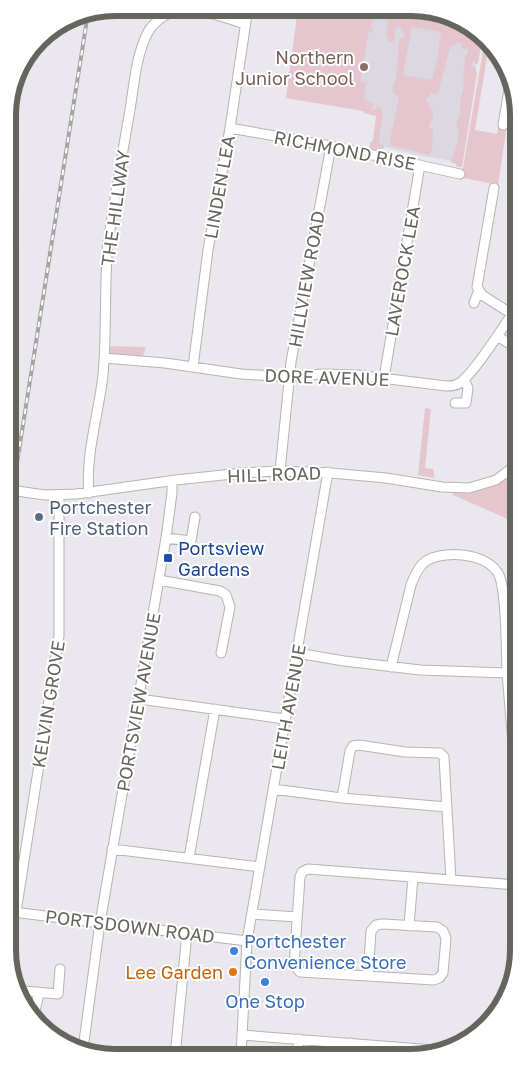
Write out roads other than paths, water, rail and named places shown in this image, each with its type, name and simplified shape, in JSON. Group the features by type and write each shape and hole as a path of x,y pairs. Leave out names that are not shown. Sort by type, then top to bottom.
{"street":[{"name":"THE HILLWAY","path":"89,493 88,475 104,358 108,242 140,55 152,26 165,16"},
{"name":"THE HILLWAY","path":"218,16 245,24"},
{"name":"LINDEN LEA","path":"193,367 208,250 230,128 246,16"},
{"path":"503,124 509,111"},
{"name":"RICHMOND RISE","path":"230,128 331,146 460,174"},
{"name":"HILLVIEW ROAD","path":"280,471 289,377 305,280 331,146"},
{"name":"LAVEROCK LEA","path":"384,378 420,165"},
{"path":"474,303 479,290 478,282 494,188"},
{"path":"479,290 488,300 510,311"},
{"path":"455,403 465,405 468,388 464,380 510,317"},
{"path":"497,336 510,344"},
{"name":"DORE AVENUE","path":"104,358 241,374 289,377 322,374 384,378 446,386 459,384 464,380"},
{"name":"HILL ROAD","path":"16,491 59,495 89,493 172,481 242,473 280,471 328,472 386,478 442,487 470,488 496,480 510,470"},
{"name":"LEITH AVENUE","path":"241,1049 248,941 252,914 328,472"},
{"name":"PORTSVIEW AVENUE","path":"85,1044 100,923 166,538 172,481"},
{"name":"KELVIN GROVE","path":"16,900 59,636 59,495"},
{"path":"166,538 191,541 195,517"},
{"path":"391,666 404,608 415,574 421,564 430,558 451,554 462,554 482,560 497,572 500,578 504,609 510,708"},
{"path":"159,580 220,591 226,595 230,607 221,654"},
{"path":"297,652 344,661 439,671 507,673"},
{"path":"138,699 285,719"},
{"path":"189,858 215,709"},
{"path":"342,798 350,750 353,746 358,745 405,752 440,752 444,757 452,880"},
{"path":"274,789 342,798 447,807"},
{"path":"112,849 260,867"},
{"path":"368,976 371,934 373,928 379,924 437,927 444,932 446,938 442,976 434,980 368,976 298,971 294,965 300,877 302,872 308,870 510,884"},
{"path":"409,926 413,877"},
{"name":"PORTSDOWN ROAD","path":"16,912 248,941"},
{"path":"252,914 297,917"},
{"path":"176,1049 187,933"},
{"path":"24,990 58,994 60,969"},
{"path":"36,1008 39,993"},
{"path":"242,1035 351,1043 396,1049"},
{"path":"297,1049 298,1039"},
{"path":"350,1049 351,1043"}],"railway":[{"path":"16,469 87,20"}],"place":[{"name":"Northern Junior School","path":"364,67"},
{"name":"Portchester Fire Station","path":"39,517"},
{"name":"Portsview Gardens","path":"168,558"},
{"name":"Portchester Convenience Store","path":"234,951"},
{"name":"Lee Garden","path":"233,972"},
{"name":"One Stop","path":"265,982"}]}
